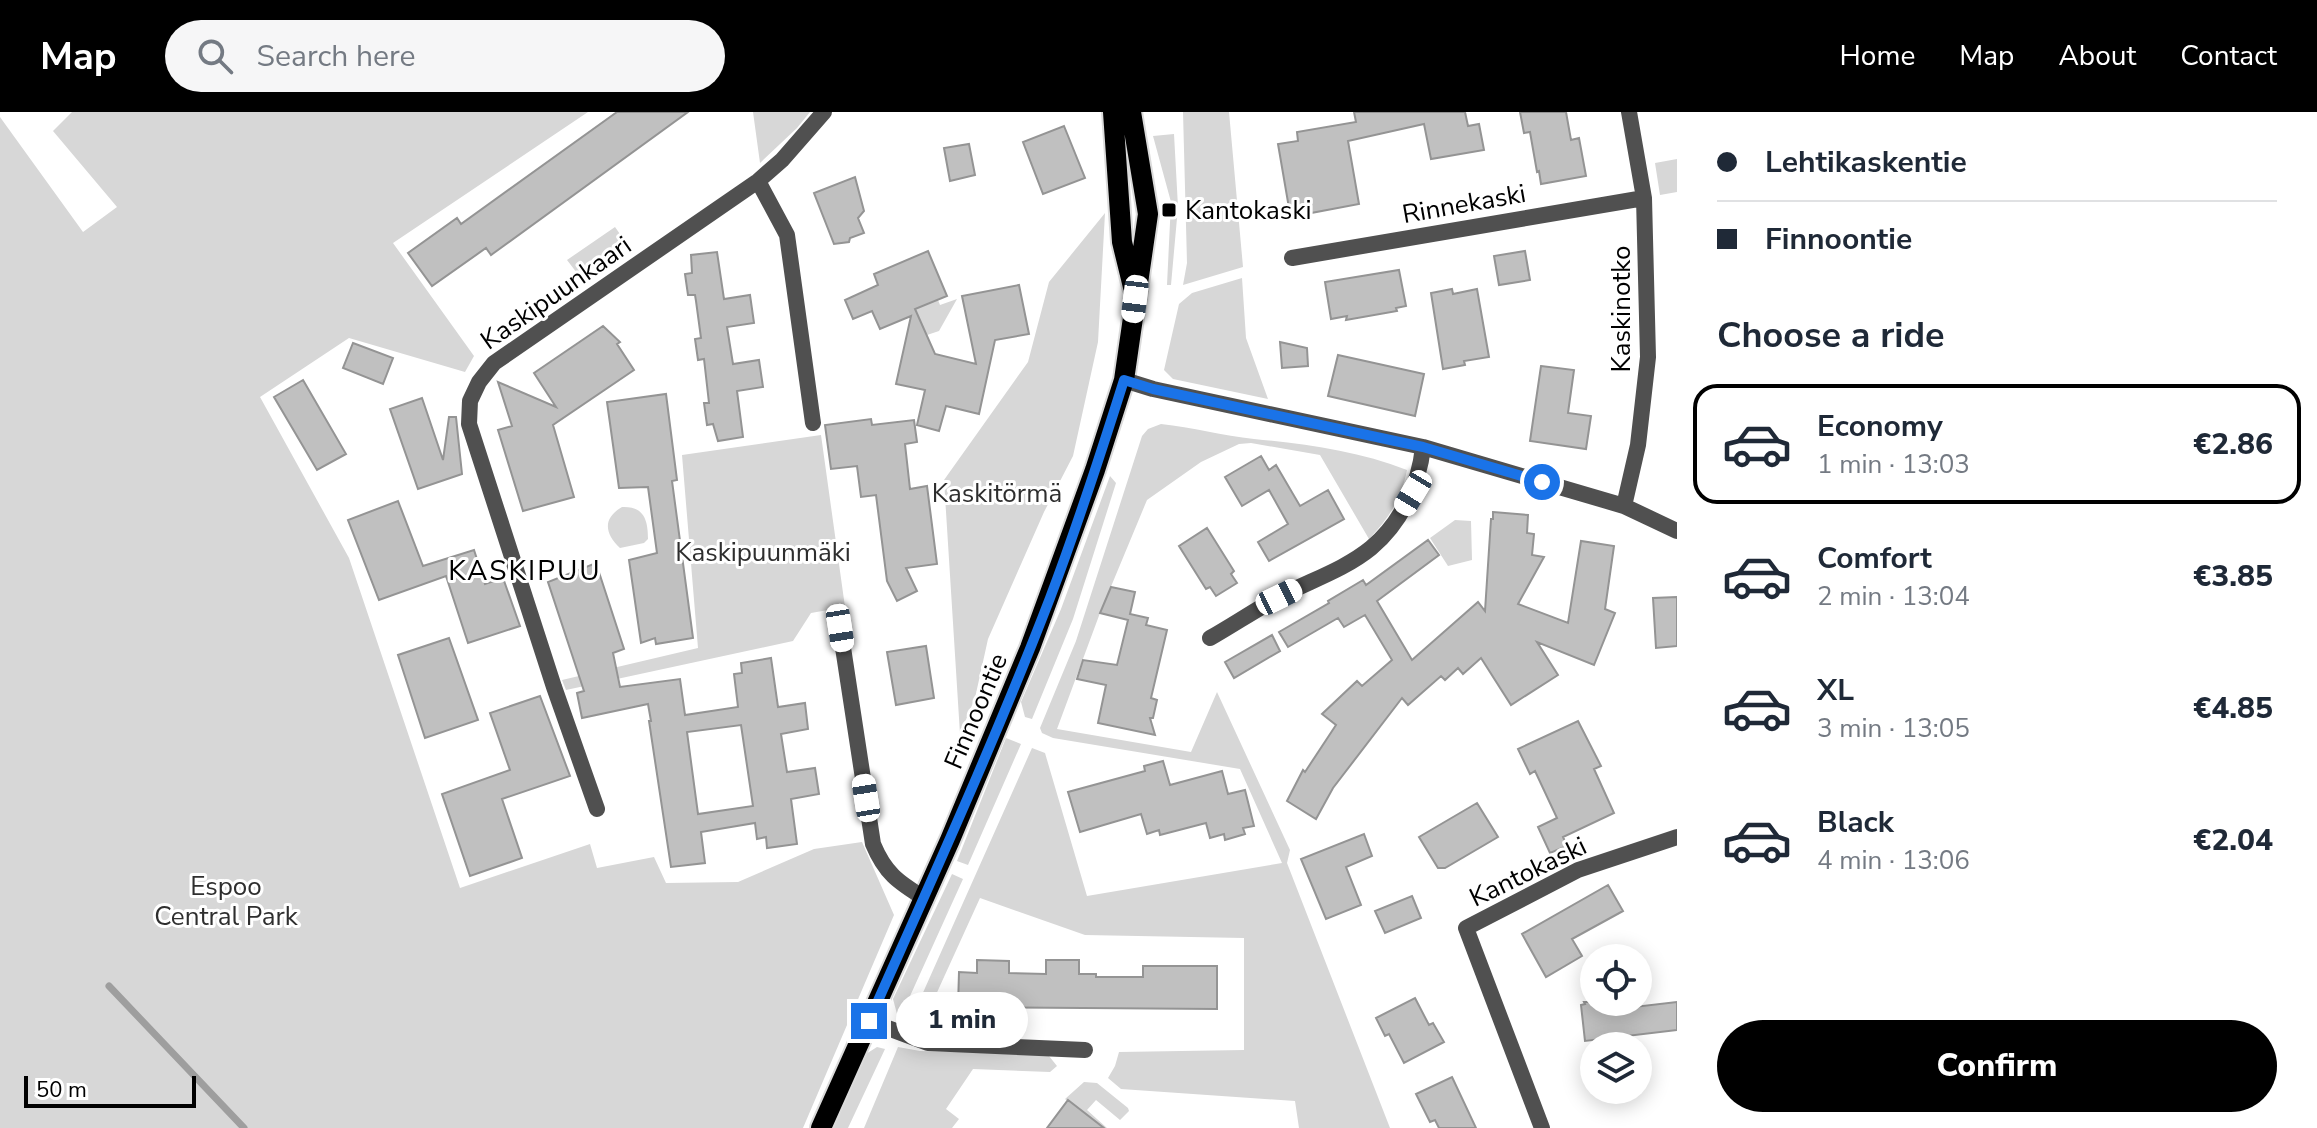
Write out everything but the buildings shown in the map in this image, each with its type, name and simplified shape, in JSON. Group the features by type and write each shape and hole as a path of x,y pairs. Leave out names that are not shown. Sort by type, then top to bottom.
{"main road":[{"name":"Finnoontie","path":"1113,112 1122,242 1135,299"},
{"name":"Finnoontie","path":"821,1128 924,898 1051,595 1124,380 1148,214 1131,112"}],"street":[{"name":"Kaskipuunkaari","path":"597,809 469,424 470,401 479,382 494,363 758,181 782,160 824,112"},
{"name":"Kaskinotko","path":"1624,506 1638,445 1648,357 1644,198 1629,112"},
{"path":"758,181 787,235 813,423"},
{"name":"Rinnekaski","path":"1292,258 1644,198"},
{"path":"1124,380 1153,389 1423,447 1624,506 1677,531"},
{"path":"1210,638 1372,548 1413,493 1423,447"},
{"path":"840,628 873,844 882,864 899,882 924,898"},
{"name":"Kantokaski","path":"1542,1128 1466,928 1578,870 1677,837"},
{"path":"869,1021 928,1043 1085,1050"}],"green space":[{"name":"Espoo Central Park","path":"72,112 588,112 393,243 474,356 465,372 349,338 260,397 349,558 460,888 590,844 597,868 654,857 666,883 738,882 814,849 862,842 894,915 803,1128 0,1128 0,117 83,232 117,207 53,131"},
{"path":"753,112 810,112 760,163"},
{"path":"1183,112 1229,112 1243,267 1183,285 1187,263"},
{"path":"1174,134 1178,207 1171,285 1167,285 1171,202 1153,136"},
{"path":"1677,159 1677,192 1660,195 1655,163"},
{"name":"Kaskitörmä","path":"1105,213 1098,342 1073,456 1044,512 988,639 975,698 960,734 944,480 1028,362 1049,282"},
{"path":"615,227 627,244 580,277 567,260"},
{"path":"1242,278 1246,338 1268,399 1173,379 1164,370 1179,304 1192,293"},
{"path":"957,299 939,331 927,335 915,309 938,300 940,305"},
{"path":"1161,424 1332,449 1407,470 1394,507 1369,539 1320,455 1251,443 1239,444 1201,462 1147,500 1100,613 1057,729 1191,752 1217,692 1290,850 1287,863 1390,1128 1299,1128 1295,1101 1121,1089 1108,1078 1119,1052 1244,1050 1244,938 1085,935 980,898 934,999 934,1024 922,1023 913,1015 1032,748 1045,753 1087,896 1282,863 1240,769 1053,738 1042,733 1040,728 1076,641 1142,436 1148,429"},
{"name":"Kaskipuunmäki","path":"821,435 845,607 811,613 793,641 566,690 562,680 698,648 682,455"},
{"path":"1110,476 1116,483 1073,619 1032,719 1025,717 1021,702 1061,609"},
{"path":"622,507 635,509 643,516 648,539 644,543 620,548 611,537 609,521"},
{"path":"1455,520 1471,521 1472,560 1448,566 1430,538"},
{"path":"1006,738 1021,744 968,865 957,861"},
{"path":"952,874 963,879 901,1016 897,1014 893,999"},
{"path":"877,1047 885,1049 848,1128 833,1128 866,1054"},
{"path":"898,1047 920,1051 1044,1054 1057,1066 1050,1072 973,1069 946,1109 959,1119 952,1128 864,1128"},
{"path":"1084,1082 1097,1083 1129,1111 1120,1120 1096,1100 1087,1110 1107,1128 1103,1128 1065,1099"}],"waterway":[{"path":"109,986 244,1128"}],"place":[{"name":"Kantokaski","path":"1169,210"}],"district":[{"name":"KASKIPUU","path":"525,571"}],"route":[{"path":"869,1021 950,840 1041,622 1124,380 1153,389 1423,447 1542,482"}]}
